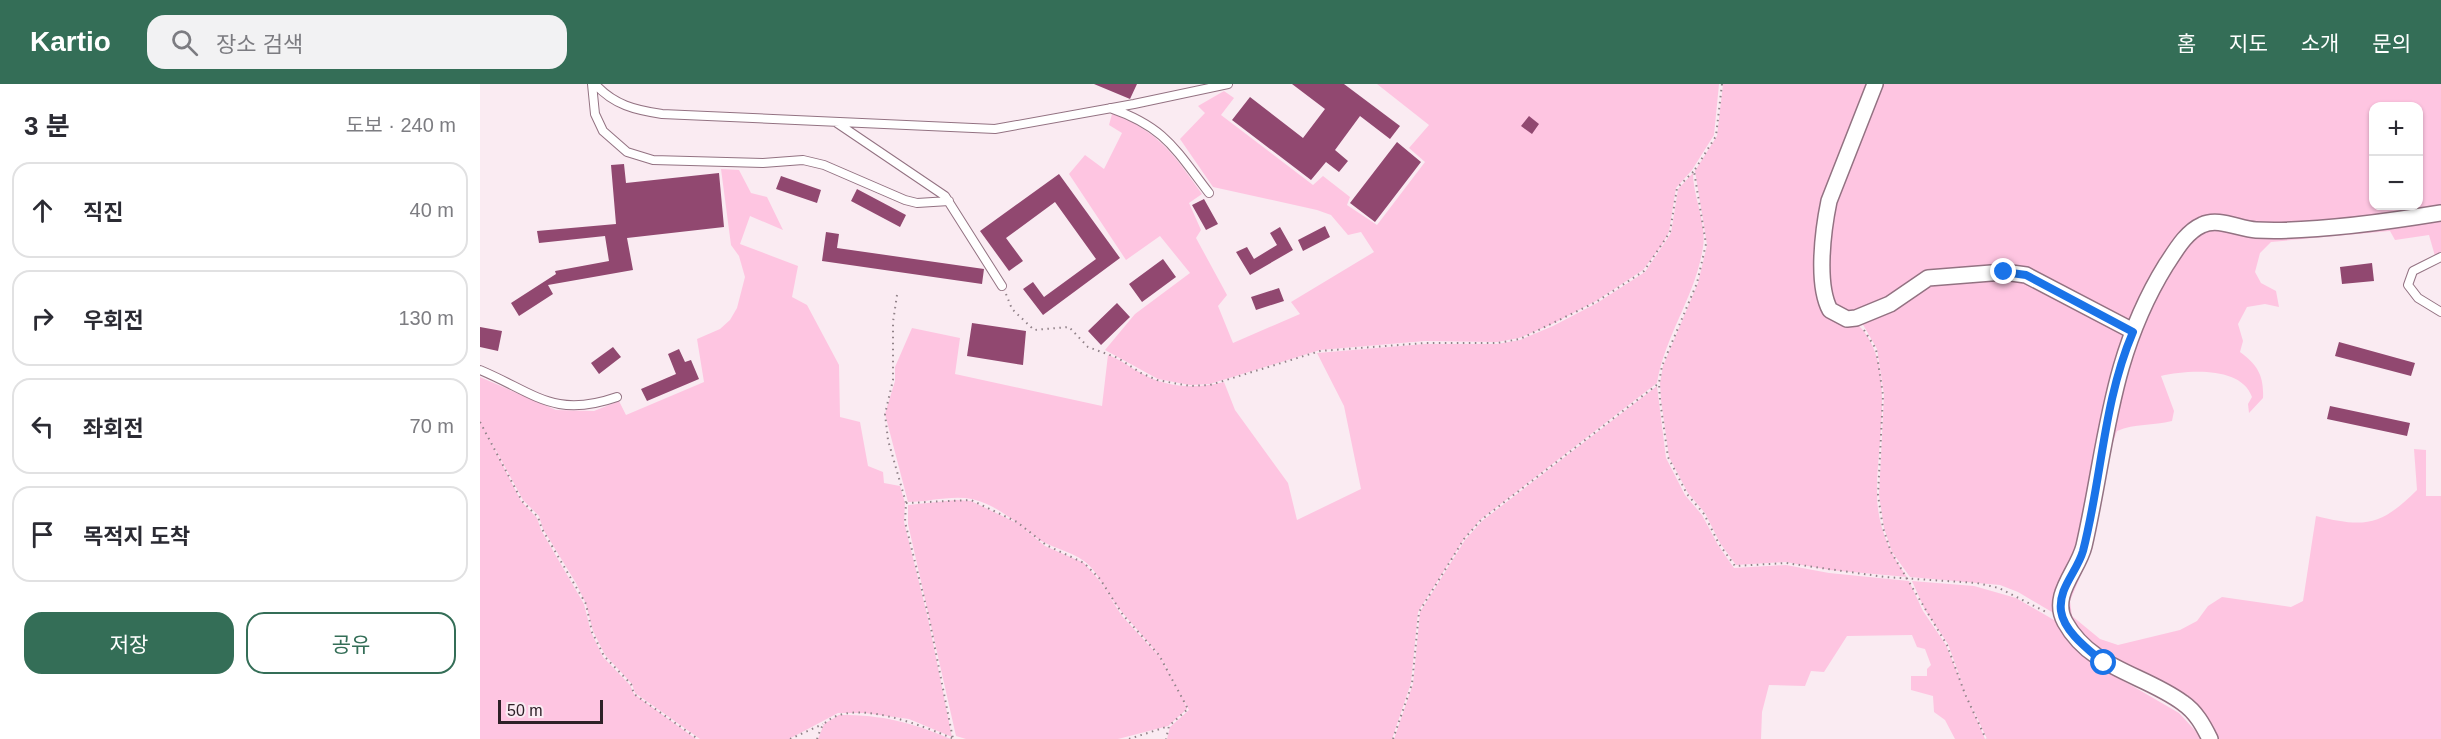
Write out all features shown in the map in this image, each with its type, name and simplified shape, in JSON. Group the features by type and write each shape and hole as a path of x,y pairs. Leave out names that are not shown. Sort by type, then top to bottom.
{"street":[{"path":"1875,84 1834,182 1826,218 1823,273 1826,302 1830,310 1838,316 1856,318 1890,304 1928,278 2004,272 2026,275 2133,332"},
{"path":"2210,739 2199,720 2183,703 2104,663 2081,642 2064,621 2061,593 2082,553 2111,399 2145,301 2176,250 2192,231 2206,223 2254,230 2285,229 2374,222 2441,213"}],"lane":[{"path":"594,84 616,102 631,110 662,114 935,124 995,129 1228,84"},
{"path":"594,84 595,114 603,131 627,152 652,160 763,163 803,160 824,165 905,200 917,203 949,201"},
{"path":"1109,107 1135,116 1165,136 1209,193"},
{"path":"836,122 945,196 1002,286"},
{"path":"2441,257 2419,266 2408,278 2408,285 2418,298 2441,312"},
{"path":"480,370 549,404 572,407 598,404 617,397"}],"path":[{"path":"1002,286 1012,309 1034,330 1069,327 1088,347 1118,358 1157,380 1190,386 1210,385 1320,351 1425,342 1497,343 1520,339 1596,302 1644,271 1670,232 1677,188 1694,171 1716,136 1722,84"},
{"path":"1694,171 1706,244 1697,283 1667,349 1659,383 1668,457 1687,494 1704,514 1719,544 1735,566 1786,563 1829,571 1956,581 1999,588 2064,621"},
{"path":"897,295 893,322 893,380 885,414 888,440 906,503 905,522 929,618 953,739"},
{"path":"1856,318 1876,349 1883,395 1878,495 1883,528 1891,552 1909,579 1924,611 1947,645 1986,739"},
{"path":"1393,739 1412,684 1419,612 1464,539 1481,520 1659,383"},
{"path":"480,422 522,501 538,517 542,530 585,604 592,632 604,656 631,684 634,694 698,739"},
{"path":"906,503 971,500 1017,522 1046,545 1084,562 1100,579 1123,615 1159,655 1188,709 1169,726 1129,739"},
{"path":"790,739 839,714 865,714 909,720 953,739"},
{"path":"817,739 823,724"},
{"path":"1166,739 1169,726"}],"shaded area":[{"path":"1377,84 1719,84 1714,135 1692,170 1676,188 1669,232 1662,245 1643,270 1596,301 1552,324 1519,338 1497,342 1425,341 1320,350 1210,384 1190,385 1158,379 1105,350 1135,314 1190,273 1160,236 1126,260 1069,174 1085,155 1104,169 1122,133 1109,125 1112,114 1128,120 1154,136 1174,156 1202,194 1189,203 1201,230 1196,238 1227,295 1218,306 1233,343 1300,314 1291,302 1374,252 1361,232 1348,235 1331,215 1213,187 1180,139 1205,113 1198,106 1224,91 1234,98 1221,115 1313,185 1323,176 1350,197 1347,205 1377,225 1425,162 1409,148 1429,125"},
{"path":"1723,84 1871,84 1836,162 1831,182 1823,304 1855,322 1869,338 1877,358 1882,403 1877,493 1879,516 1885,538 1907,577 1830,570 1786,562 1736,565 1720,543 1705,513 1688,493 1669,457 1660,383 1663,366 1698,283 1707,245 1695,171 1717,136"},
{"path":"1877,84 2441,84 2441,209 2290,225 2211,219 2143,292 2127,325 2041,279 1952,273 1874,308 1839,314 1826,291 1836,183"},
{"path":"721,169 739,170 751,193 767,197 783,230 750,216 740,244 798,266 792,297 807,305 839,365 840,417 860,422 868,466 883,472 884,483 900,486 905,503 904,522 928,618 952,737 909,719 865,713 838,713 789,739 700,739 635,693 632,684 605,655 593,631 586,604 576,583 543,529 539,516 523,500 488,436 521,501 537,518 541,530 584,604 591,632 603,657 630,685 634,694 696,739 480,739 480,377 556,410 594,411 619,401 626,415 704,382 697,339 720,329 730,320 737,308 745,277 739,256 731,245"},
{"path":"1693,173 1702,219 1703,247 1694,282 1667,348 1657,383 1480,520 1464,539 1418,612 1411,683 1392,739 1167,739 1170,727 1189,710 1184,701 1187,709 1168,726 1118,739 966,739 956,736 908,524 908,505 956,500 971,501 1017,523 990,505 972,499 908,502 885,414 895,381 895,367 912,328 960,338 955,374 1102,406 1108,355 1161,382 1182,386 1203,386 1224,382 1235,410 1288,483 1297,520 1361,489 1344,406 1317,353 1425,344 1497,344 1520,340 1553,326 1597,303 1645,272 1671,233 1678,189","holes":["1019,525 1041,541 1072,554 1089,565 1119,608 1159,656 1173,678 1158,655 1122,616 1099,580 1084,563 1045,546"]},
{"path":"2441,216 2441,253 2435,256 2429,235 2395,240 2390,231 2271,242 2260,253 2255,272 2261,283 2276,291 2279,307 2265,304 2247,307 2238,324 2243,341 2240,352 2259,372 2263,398 2249,413 2248,404 2252,397 2246,387 2237,380 2225,375 2199,372 2161,376 2174,411 2172,421 2117,431 2112,445 2091,551 2070,601 2072,616 2100,639 2118,645 2180,630 2197,621 2208,606 2222,597 2291,607 2303,601 2316,516 2360,523 2382,517 2393,511 2417,490 2414,449 2426,450 2426,496 2441,496 2441,739 2213,739 2202,718 2117,667 2074,630 2064,602 2114,400 2159,282 2201,229"},
{"path":"1981,276 2028,282 2128,333 2106,394 2080,548 2057,615 2018,592 2000,585 1910,577 1892,552 1884,528 1879,495 1884,395 1877,349 1861,321 1918,286"},
{"path":"1657,386 1666,458 1685,495 1702,515 1718,545 1734,568 1786,565 1829,573 1909,581 1923,611 1946,645 1985,739 1955,739 1945,720 1934,712 1933,696 1911,690 1911,676 1927,676 1927,669 1931,665 1925,649 1917,647 1912,635 1847,636 1824,672 1811,671 1805,686 1769,685 1762,712 1761,739 1394,739 1413,684 1420,612 1465,540 1482,521"},
{"path":"1912,581 1974,586 2016,598 2054,620 2103,669 2179,713 2203,739 1987,739 1966,694 1948,644 1925,610"},
{"path":"839,715 870,716 896,721 951,739 818,739 824,724"}],"building":[{"path":"1094,84 1137,84 1130,99"},
{"path":"1292,84 1344,84 1400,126 1390,139 1360,116 1335,150 1348,161 1339,172 1326,162 1311,180 1232,120 1250,97 1303,138 1325,109"},
{"path":"1529,116 1539,124 1532,134 1521,126"},
{"path":"1397,142 1421,162 1375,222 1350,203"},
{"path":"624,164 626,183 719,173 724,227 627,238 633,270 548,285 553,294 519,316 511,303 556,274 555,271 609,261 605,236 539,243 537,231 616,224 611,165"},
{"path":"1059,174 1120,258 1043,315 1023,289 1033,282 1044,297 1096,259 1055,202 1006,238 1023,261 1009,271 980,231"},
{"path":"781,176 821,190 817,203 776,189"},
{"path":"857,189 906,215 900,227 851,201"},
{"path":"1204,199 1218,224 1206,230 1192,205"},
{"path":"1325,226 1330,237 1303,251 1298,240"},
{"path":"1280,227 1293,250 1250,275 1236,252 1247,247 1254,259 1277,245 1270,233"},
{"path":"826,232 839,234 837,248 984,269 982,284 822,261"},
{"path":"1163,259 1176,277 1142,302 1129,284"},
{"path":"2372,263 2374,281 2342,284 2340,267"},
{"path":"1279,288 1284,301 1256,310 1251,297"},
{"path":"1117,303 1130,317 1101,345 1088,331"},
{"path":"972,323 1026,331 1023,365 967,356"},
{"path":"480,327 502,331 498,351 480,347"},
{"path":"2339,342 2415,363 2411,376 2335,356"},
{"path":"613,347 621,357 599,374 591,363"},
{"path":"679,349 685,362 691,360 699,379 647,401 641,389 676,374 668,354"},
{"path":"2330,406 2410,423 2407,436 2327,419"}],"route":[{"path":"2004,272 2026,275 2040,281 2133,332 2111,399 2082,553 2061,593 2061,613 2064,621 2104,663"}]}
